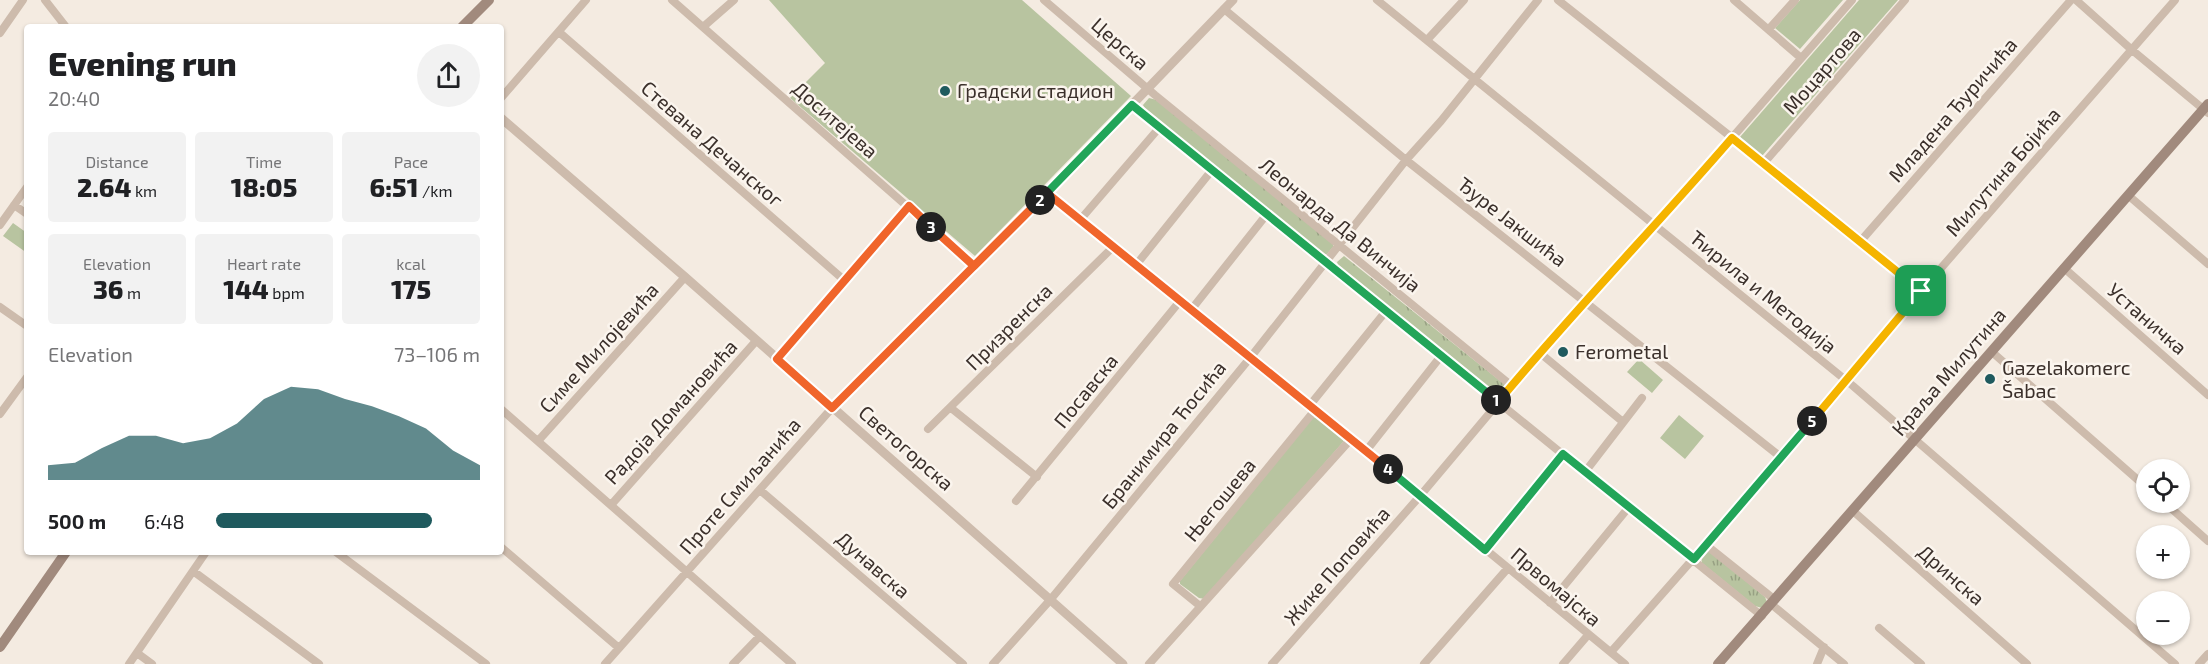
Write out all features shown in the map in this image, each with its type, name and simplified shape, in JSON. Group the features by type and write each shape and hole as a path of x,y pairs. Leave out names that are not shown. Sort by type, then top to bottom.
{"main road":[{"path":"465,24 489,0"},
{"name":"Краља Милутина","path":"1718,664 2206,109"},
{"path":"0,647 64,555"}],"street":[{"path":"0,33 23,0"},
{"path":"45,0 64,24"},
{"path":"504,95 586,0"},
{"name":"Доситејева","path":"672,0 909,206 974,266"},
{"path":"703,27 734,0"},
{"name":"Церска","path":"1044,0 1147,89"},
{"name":"Ћирила и Методија","path":"1377,0 1846,380 2175,664"},
{"path":"1427,40 1464,0"},
{"name":"Бранимира Ћосића","path":"993,664 1051,599 1250,358 1538,0"},
{"path":"1558,0 1921,291"},
{"path":"1734,0 1801,58"},
{"path":"1770,29 1795,0"},
{"name":"Жике Поповића","path":"1272,664 1420,496 1540,353 1655,226 1852,0"},
{"name":"Моцартова","path":"1764,163 1905,0"},
{"name":"Младена Ђуричића","path":"1859,243 2072,0"},
{"path":"2076,0 2132,50 2206,109"},
{"name":"Милутина Бојића","path":"1611,652 1782,458 1921,291 2175,0"},
{"name":"Проте Смиљанића","path":"605,664 832,408 1047,193 1227,3"},
{"name":"Ђуре Јакшића","path":"1227,3 1407,160 1782,458"},
{"name":"Стевана Дечанског","path":"559,32 844,280"},
{"name":"Леонарда Да Винчија","path":"1147,89 1512,386"},
{"name":"Леонарда Да Винчија","path":"1132,105 1762,616"},
{"name":"Светогорска","path":"504,121 685,277 1123,664"},
{"path":"1080,220 1159,128"},
{"path":"1136,265 1212,170"},
{"path":"0,225 24,191"},
{"name":"Првомајска","path":"1047,193 1313,407 1625,664"},
{"path":"2129,196 2208,264"},
{"path":"14,205 24,212"},
{"path":"777,359 909,206"},
{"path":"1191,310 1267,214"},
{"name":"Призренска","path":"928,429 1113,247"},
{"name":"Устаничка","path":"2064,268 2208,395"},
{"name":"Симе Милојевића","path":"538,441 685,277"},
{"name":"Посавска","path":"1016,501 1180,301"},
{"path":"0,307 24,324"},
{"path":"1313,407 1386,311"},
{"name":"Радоја Домановића","path":"611,505 756,341"},
{"path":"1992,352 2136,478"},
{"path":"1540,353 1623,422"},
{"path":"1366,451 1442,356"},
{"path":"0,414 24,380"},
{"path":"1585,472 1642,398"},
{"name":"Његошева","path":"1200,606 1173,584 1313,407"},
{"path":"951,408 1036,477"},
{"path":"504,412 792,664"},
{"path":"1149,664 1351,440"},
{"path":"1485,550 1563,454"},
{"name":"Дунавска","path":"760,490 963,664"},
{"path":"1550,603 1629,507"},
{"name":"Дринска","path":"1853,511 2026,664"},
{"path":"2176,513 2208,541"},
{"path":"1706,545 1844,664"},
{"path":"504,550 619,648"},
{"path":"129,664 204,555"},
{"path":"202,577 200,571 204,555"},
{"path":"340,555 486,664"},
{"path":"1424,664 1508,568"},
{"path":"193,571 319,664"},
{"path":"186,581 202,577"},
{"path":"1880,628 1921,664"},
{"path":"1563,664 1588,635"},
{"path":"733,664 760,636"},
{"path":"1817,664 1824,647"},
{"path":"137,653 152,664"},
{"path":"2199,664 2208,654"}],"green space":[{"path":"769,0 1022,0 1131,96 975,256 790,98 825,63"},
{"path":"1800,0 1843,0 1800,49 1775,28"},
{"path":"1859,0 1898,0 1762,156 1740,137"},
{"path":"1149,98 1157,100 1333,244 1333,247 1323,255 1145,109 1143,105"},
{"path":"13,223 24,231 24,251 3,236"},
{"path":"1344,256 1504,384 1505,391 1495,395 1339,268 1337,262"},
{"path":"1639,359 1663,380 1652,393 1627,372"},
{"path":"1679,415 1704,436 1685,459 1660,438"},
{"path":"1313,417 1321,419 1344,441 1205,599 1199,598 1180,584 1180,581"},
{"path":"1706,552 1711,552 1765,597 1767,602 1762,608 1755,606 1702,563 1701,557"}],"place":[{"name":"Градски стадион","path":"945,91"},
{"name":"Ferometal","path":"1563,352"},
{"name":"Gazelakomerc Šabac","path":"1990,379"}],"route":[{"path":"1921,291 1732,138 1498,402 1132,105 1047,193 974,266 832,408 777,359 909,206 974,266 1043,197 1047,193 1310,405 1485,550 1563,454 1694,559 1782,458 1921,291"}]}
